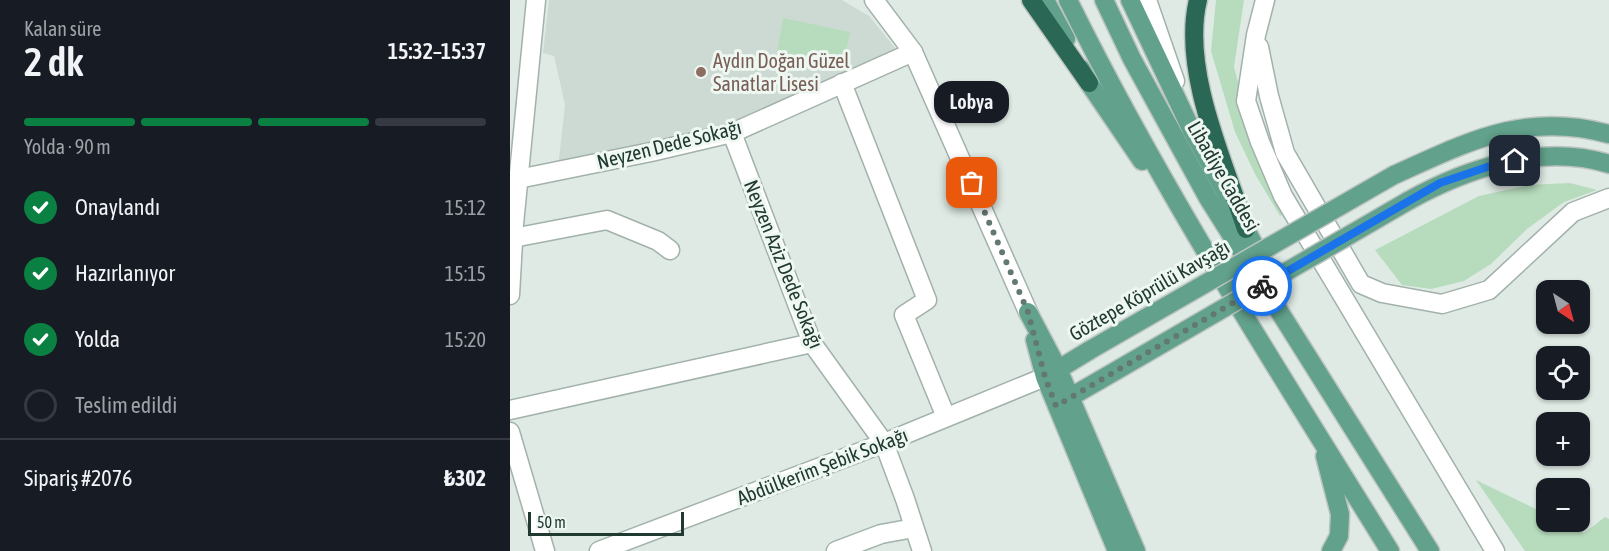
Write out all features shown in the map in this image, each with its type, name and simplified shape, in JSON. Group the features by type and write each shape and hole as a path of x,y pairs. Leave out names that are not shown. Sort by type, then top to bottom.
{"highway":[{"path":"1031,0 1089,83"},
{"path":"1198,0 1195,12 1194,56 1202,99 1246,229"}],"main road":[{"path":"1045,0 1089,83 1198,241 1390,551"},
{"path":"1068,0 1198,241"},
{"name":"Libadiye Caddesi","path":"1104,0 1132,59 1208,198 1430,551"},
{"path":"1130,0 1192,131 1339,404"},
{"name":"Göztepe Köprülü Kavşağı","path":"1051,373 1394,175 1479,138 1516,128 1562,126 1609,134"},
{"path":"1063,402 1440,183 1496,164 1535,157 1589,158 1609,164"},
{"path":"1028,312 1117,551"},
{"path":"1063,402 1137,551"},
{"path":"1321,440 1340,514 1339,536 1330,551"}],"street":[{"path":"510,295 512,229 518,179 519,86 536,0"},
{"path":"874,0 913,52 1028,312"},
{"path":"1147,0 1192,131"},
{"path":"1265,0 1256,35 1246,101 1260,141 1283,196 1495,551"},
{"path":"1256,35 1269,96 1285,153 1361,284 1382,293 1442,304 1489,290 1573,212 1609,198"},
{"name":"Neyzen Dede Sokağı","path":"518,179 732,133 913,52"},
{"path":"842,83 927,300 904,315 946,417"},
{"name":"Neyzen Aziz Dede Sokağı","path":"732,133 812,343 884,443 922,551"},
{"path":"512,229 607,220 658,241 670,250"},
{"path":"510,410 812,343"},
{"name":"Abdülkerim Şebik Sokağı","path":"599,551 884,443 1051,373"},
{"path":"510,432 545,551"},
{"path":"836,551 881,534 914,528"}],"shaded area":[{"name":"Aydın Doğan Güzel Sanatlar Lisesi","path":"549,0 842,0 869,16 896,49 728,129 558,167 565,105 554,56 543,53"}],"green space":[{"path":"1216,0 1244,0 1234,67 1253,137 1288,211 1280,216 1255,174 1235,132 1211,51"},
{"path":"783,18 850,32 843,66 777,52"},
{"path":"1570,183 1597,190 1564,202 1527,229 1491,264 1464,281 1431,289 1402,285 1375,250 1479,196 1529,185"},
{"path":"1476,480 1536,509 1536,532 1590,532 1590,528 1605,517 1609,519 1609,551 1525,551"}],"way so far":[{"path":"972,183 1028,312 1045,377 1056,406 1262,286"}],"place":[{"name":"Aydın Doğan Güzel Sanatlar Lisesi","path":"701,72"},
{"name":"Lobya","path":"972,183"}],"route":[{"path":"1262,286 1440,183 1496,164 1515,161"}]}
